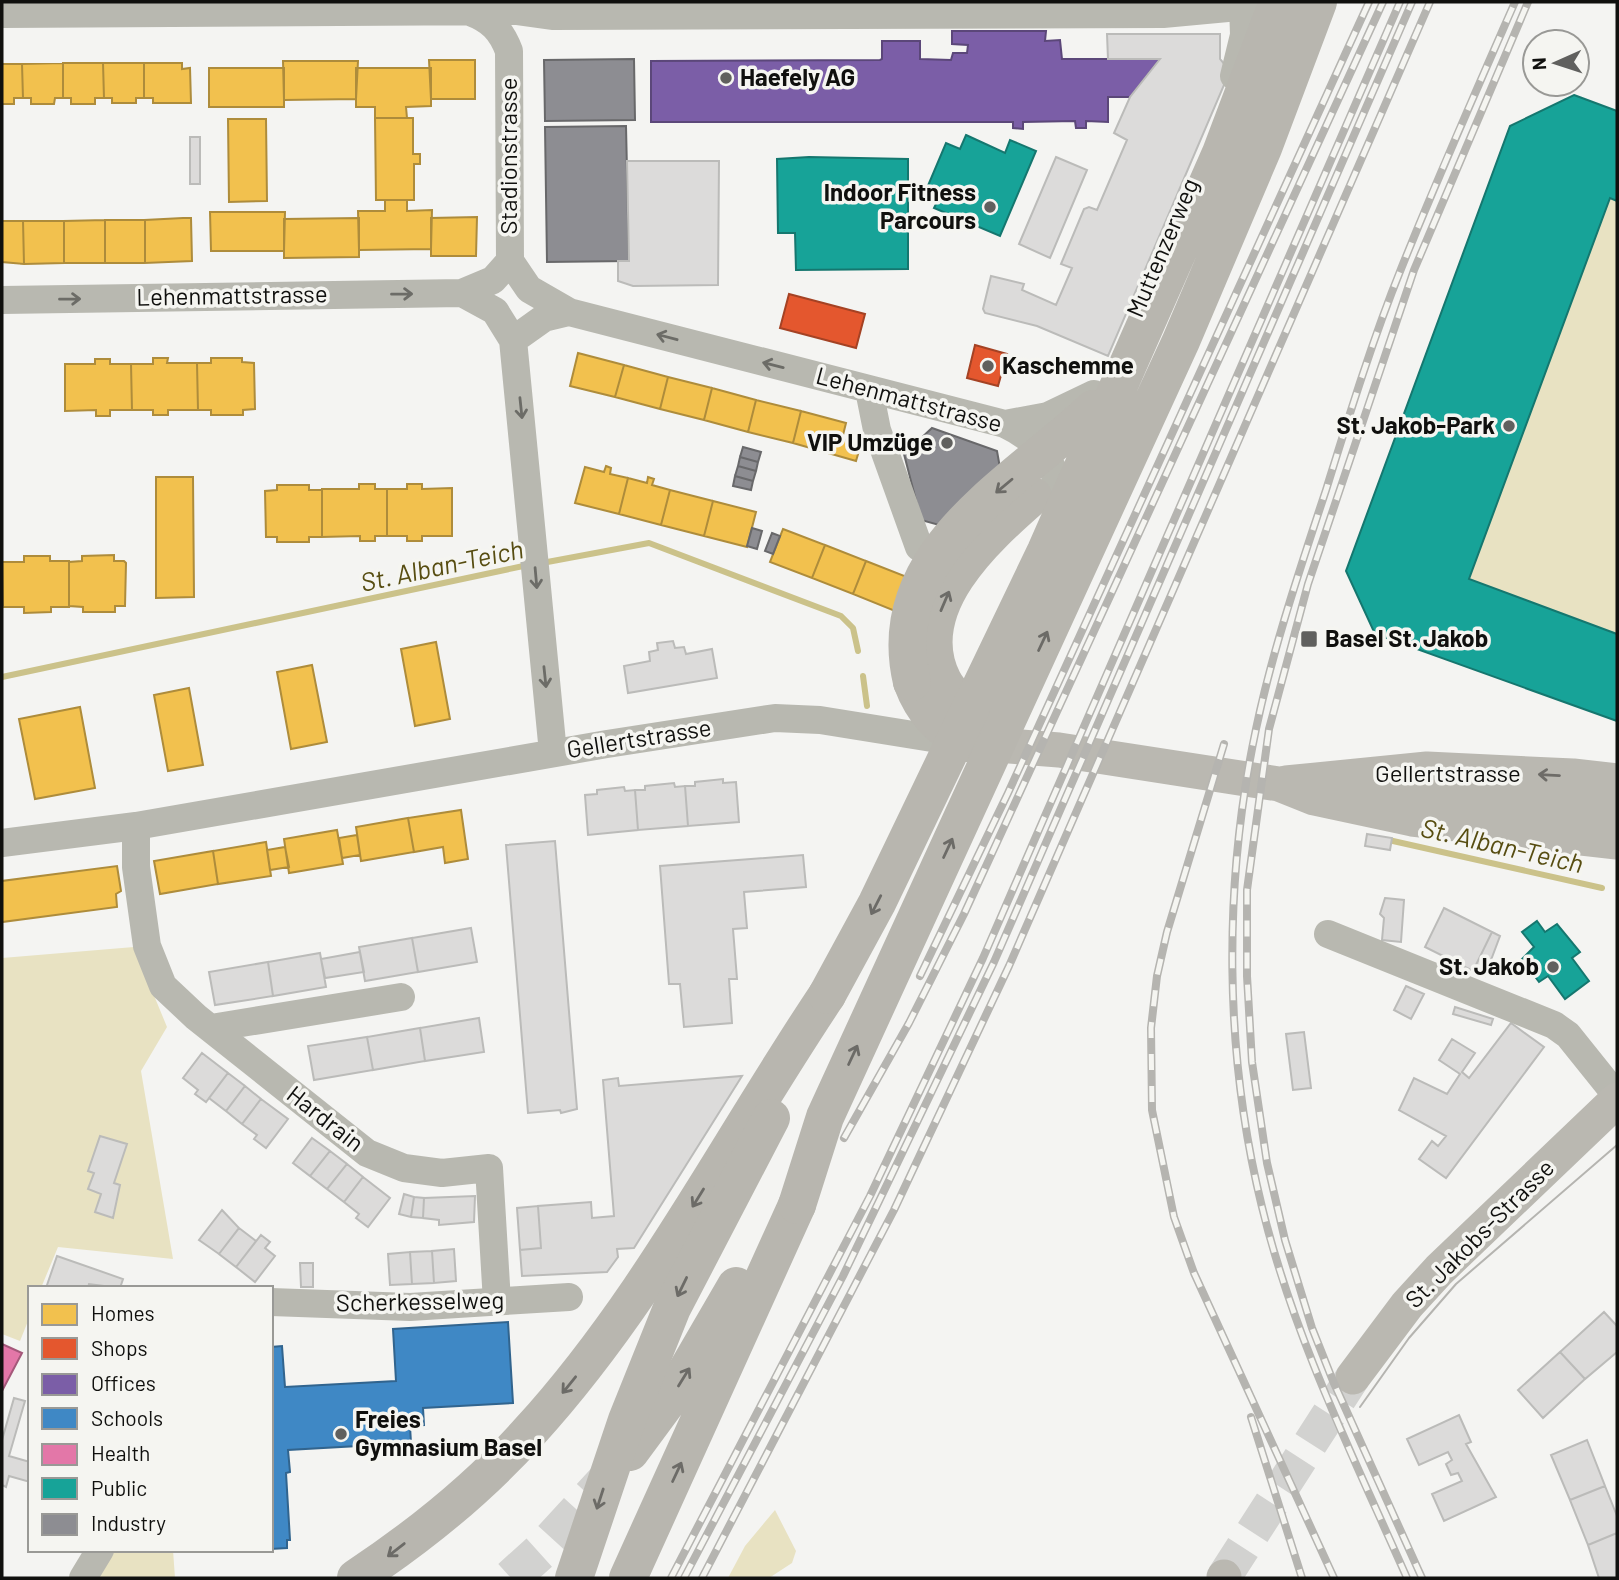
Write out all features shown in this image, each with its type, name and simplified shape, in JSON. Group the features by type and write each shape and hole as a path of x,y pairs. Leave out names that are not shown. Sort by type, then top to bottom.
{"highway":[{"path":"628,1578 825,1117 1181,341 1263,148 1318,2"},
{"path":"973,732 944,732 933,720 925,675 936,640 940,612 963,565 987,536 1123,425 1147,399 1188,340 1338,2"},
{"path":"925,675 907,659 906,633 915,598 933,560 963,522 1093,409 1121,363 1146,312 1229,108 1262,3"},
{"path":"356,1578 435,1520 528,1434 599,1347 652,1270 827,995 883,892 1046,551 1221,153 1262,3"},
{"path":"574,1578 627,1420 668,1318 808,1045 827,995"},
{"path":"630,1452 675,1391 704,1345 789,1198"}],"main road":[{"name":"Gellertstrasse","path":"973,732 1010,745 1147,762 1279,784 1314,798 1412,819 1617,842"},
{"name":"Gellertstrasse","path":"1279,784 1427,769 1573,776 1617,781"},
{"path":"1279,784 1377,794 1525,799 1617,808"},
{"name":"St. Jakobs-Strasse","path":"1353,1377 1407,1305 1438,1270 1617,1098"}],"street":[{"path":"2,14 516,11 552,16 1163,14 1296,2"},
{"name":"Muttenzerweg","path":"1005,424 1036,420 1072,407 1093,394 1109,376 1236,73 1244,35 1262,3"},
{"name":"Stadionstrasse","path":"470,12 490,20 500,30 509,51 510,261"},
{"name":"Stadionstrasse","path":"509,51 531,26 552,16"},
{"name":"Lehenmattstrasse","path":"2,300 462,293 493,280 510,261 529,289 569,312 1005,424 1036,444 1053,467 1059,509 1055,523 976,686 973,732"},
{"name":"Lehenmattstrasse","path":"462,293 495,311 513,340"},
{"path":"553,753 513,340 544,318 569,312"},
{"path":"869,390 877,430 919,547"},
{"name":"Gellertstrasse","path":"2,843 136,826 553,753 775,718 863,727 973,732"},
{"name":"Hardrain","path":"136,826 136,867 147,946 163,986 367,1153 404,1168 442,1173 489,1168 497,1302"},
{"path":"1328,934 1554,1025 1568,1035 1617,1098"},
{"path":"211,1028 401,997"},
{"name":"Scherkesselweg","path":"273,1302 410,1307 569,1297"},
{"path":"83,1578 99,1552"}],"shaded area":[{"name":"St. Jakob-Park","path":"1568,98 1582,98 1617,111 1617,721 1375,634 1346,571 1510,126"},
{"path":"134,947 167,1027 141,1071 173,1259 58,1247 42,1286 28,1286 28,1321 20,1341 2,1334 2,958"},
{"path":"775,1510 796,1551 792,1563 769,1578 728,1578 745,1546"},
{"path":"113,1552 173,1552 175,1578 97,1578"}],"building: Homes":[{"path":"429,60 475,60 475,99 431,99"},
{"path":"283,61 358,61 356,99 284,100"},
{"path":"63,63 63,98 55,98 54,104 31,104 31,98 23,98 22,64"},
{"path":"63,63 103,63 104,98 95,98 95,104 71,104 71,98 63,98"},
{"path":"103,63 144,63 144,98 136,98 136,103 112,103 112,98 104,98"},
{"path":"144,63 182,63 182,69 190,68 191,103 153,103 153,98 144,98"},
{"path":"2,64 22,64 23,98 14,98 14,104 2,104"},
{"path":"209,68 284,68 284,107 209,107"},
{"path":"356,68 431,68 431,106 406,107 407,118 375,118 375,107 356,107"},
{"path":"375,118 413,118 413,154 420,154 420,164 414,164 414,200 376,200"},
{"path":"228,119 266,119 267,201 229,202"},
{"path":"385,200 407,200 407,211 432,210 431,249 359,250 358,211 385,211"},
{"path":"210,212 285,212 284,251 211,251"},
{"path":"477,217 476,256 431,256 431,218"},
{"path":"191,218 192,261 145,263 145,220"},
{"path":"359,218 359,257 284,258 284,219"},
{"path":"105,220 145,220 145,263 105,263"},
{"path":"105,220 105,263 64,263 64,221"},
{"path":"2,221 23,221 24,264 2,262"},
{"path":"23,221 64,221 64,263 24,264"},
{"path":"578,353 624,365 615,397 570,386"},
{"path":"153,358 168,358 167,363 197,363 198,410 168,410 168,415 153,415 153,410 132,410 131,364 153,364"},
{"path":"211,358 242,358 242,362 254,363 255,409 243,410 243,415 211,415 211,410 198,410 197,363 211,363"},
{"path":"95,359 110,359 110,364 131,364 132,410 110,410 110,416 96,416 96,410 65,411 65,364 95,364"},
{"path":"624,365 668,377 660,409 615,397"},
{"path":"668,377 712,388 704,420 660,409"},
{"path":"712,388 756,400 748,432 704,420"},
{"path":"756,400 801,411 793,443 748,432"},
{"path":"801,411 846,423 842,439 861,444 856,461 793,443"},
{"path":"606,466 611,468 610,474 628,478 619,514 575,503 585,467 604,472"},
{"path":"156,477 193,477 194,597 156,598"},
{"path":"648,477 654,479 652,485 670,490 661,525 619,514 628,478 647,483"},
{"path":"359,484 375,484 375,489 387,489 387,536 375,536 375,541 360,541 360,536 322,537 322,489 359,489"},
{"path":"407,484 422,484 422,489 452,488 452,536 422,536 422,541 407,541 407,536 387,536 387,489 407,489"},
{"path":"277,485 309,485 309,490 322,490 322,537 309,537 309,542 277,542 277,537 266,537 265,491 277,490"},
{"path":"670,490 713,501 704,536 661,525"},
{"path":"713,501 756,512 747,547 704,536"},
{"path":"783,529 825,545 812,578 770,562"},
{"path":"825,545 866,561 853,594 812,578"},
{"path":"114,555 114,561 126,563 125,606 115,606 115,612 83,612 83,607 69,606 69,562 82,561 82,556"},
{"path":"24,556 50,556 50,561 69,561 69,607 51,607 51,612 24,613 24,607 3,607 2,562 24,562"},
{"path":"866,561 907,577 895,611 853,594"},
{"path":"436,642 450,719 415,726 401,649"},
{"path":"312,665 327,742 291,749 277,672"},
{"path":"189,688 203,765 168,771 154,695"},
{"path":"80,707 95,788 35,799 19,719"},
{"path":"461,810 468,859 445,863 443,847 414,852 408,818"},
{"path":"408,818 414,852 361,861 356,827"},
{"path":"337,830 343,864 289,873 284,839"},
{"path":"357,835 360,855 342,858 339,838"},
{"path":"266,842 271,876 218,884 213,851"},
{"path":"285,847 289,867 270,870 267,850"},
{"path":"213,851 218,884 160,894 154,861"},
{"path":"117,866 121,891 116,894 117,907 2,922 2,881"}],"building: Shops":[{"path":"789,294 865,314 856,348 780,328"},
{"path":"975,345 1007,354 998,386 967,378"}],"building: Offices":[{"path":"952,31 1046,31 1045,41 1060,40 1062,59 1160,59 1130,97 1108,97 1108,122 1086,121 1086,128 1076,128 1075,121 1023,122 1023,129 1013,128 1013,122 651,122 651,61 880,60 882,41 920,41 920,59 951,60 953,53 967,53 968,45 952,44"}],"building: Schools":[{"name":"Freies Gymnasium Basel","path":"508,1322 513,1403 423,1408 424,1425 410,1426 411,1443 288,1450 290,1472 286,1473 290,1540 287,1540 287,1548 273,1549 273,1347 282,1346 285,1387 396,1381 393,1329"}],"building: Health":[{"path":"2,1344 22,1353 2,1391"}],"building: Public":[{"name":"St. Jakob-Park","path":"1568,98 1582,98 1617,111 1617,201 1610,198 1469,579 1617,634 1617,721 1375,634 1346,571 1510,126"},
{"path":"966,135 1005,153 1010,140 1036,151 1000,236 934,208 941,194 927,188 946,143 960,149"},
{"path":"777,159 908,159 908,269 796,270 795,233 778,233"},
{"name":"St. Jakob","path":"1537,921 1545,932 1557,924 1580,952 1572,958 1589,981 1565,999 1548,976 1539,982 1522,959 1534,947 1522,932"}],"building: Industry":[{"path":"634,59 635,120 545,121 544,60"},
{"path":"626,126 629,261 547,262 545,127"},
{"path":"932,428 997,451 1000,468 939,525 921,520 904,454"},
{"path":"743,447 761,452 758,462 740,457"},
{"path":"740,457 758,462 756,471 738,466"},
{"path":"738,466 756,471 753,481 735,476"},
{"path":"735,476 753,481 751,490 733,486"},
{"path":"752,528 762,531 757,549 747,546"},
{"path":"772,533 780,536 773,554 765,551"}],"building: Other":[{"path":"1107,34 1220,34 1220,59 1230,71 1108,356 1037,326 985,313 983,309 991,276 1024,284 1022,290 1056,305 1072,268 1061,264 1084,209 1089,207 1097,210 1127,140 1114,133 1130,97 1160,59 1108,59"},
{"path":"190,137 200,137 200,184 190,184"},
{"path":"1056,157 1087,170 1050,258 1019,244"},
{"path":"627,161 719,161 718,285 633,286 618,281 618,261 629,261"},
{"path":"673,641 675,648 684,647 686,654 712,649 717,678 628,693 624,666 650,661 649,652 658,650 657,643"},
{"path":"723,779 723,783 736,782 739,822 688,826 685,786 695,786 695,782"},
{"path":"674,783 675,787 685,786 688,826 638,830 635,790 645,790 645,786"},
{"path":"624,787 625,791 635,790 638,830 588,835 585,795 597,794 597,790"},
{"path":"1367,834 1392,838 1390,850 1365,846"},
{"path":"555,841 577,1109 561,1113 560,1110 528,1113 506,845"},
{"path":"803,855 806,887 744,892 747,928 733,929 737,979 729,979 732,1023 684,1027 680,984 669,984 660,866"},
{"path":"1385,898 1404,900 1401,942 1382,940 1384,918 1380,914"},
{"path":"1444,908 1492,932 1473,971 1425,947"},
{"path":"471,928 477,962 418,972 412,938"},
{"path":"1492,932 1500,936 1485,976 1473,971"},
{"path":"412,938 418,972 365,981 359,947"},
{"path":"360,952 364,972 325,978 321,959"},
{"path":"320,953 326,987 273,996 268,962"},
{"path":"268,962 273,996 215,1005 209,972"},
{"path":"1406,986 1424,994 1411,1019 1394,1010"},
{"path":"1455,1007 1493,1019 1491,1025 1453,1014"},
{"path":"479,1018 484,1052 425,1061 420,1028"},
{"path":"1511,1023 1544,1047 1446,1178 1419,1159 1432,1141 1438,1146 1446,1136 1399,1110 1414,1078 1447,1094 1460,1074 1439,1060 1452,1039 1475,1053 1462,1072 1469,1078"},
{"path":"420,1028 425,1061 373,1070 367,1037"},
{"path":"1304,1032 1311,1088 1293,1090 1286,1034"},
{"path":"367,1037 373,1070 314,1080 308,1046"},
{"path":"202,1053 228,1073 206,1102 195,1094 198,1090 183,1078"},
{"path":"228,1073 245,1086 226,1111 209,1098"},
{"path":"742,1076 634,1248 617,1249 618,1257 607,1272 522,1276 520,1250 541,1248 538,1206 591,1202 592,1218 614,1216 603,1080 618,1078 619,1086"},
{"path":"245,1086 261,1099 242,1124 226,1111"},
{"path":"261,1099 288,1119 266,1148 254,1139 257,1135 242,1124"},
{"path":"100,1136 127,1144 114,1183 120,1185 113,1218 95,1212 101,1194 88,1189 94,1173 88,1171"},
{"path":"312,1138 330,1151 310,1176 293,1163"},
{"path":"330,1151 347,1164 327,1189 310,1176"},
{"path":"347,1164 363,1177 344,1202 327,1189"},
{"path":"363,1177 390,1198 368,1227 356,1218 359,1214 344,1202"},
{"path":"404,1194 414,1197 411,1217 399,1214"},
{"path":"475,1196 474,1222 439,1225 439,1220 423,1218 424,1198"},
{"path":"414,1197 424,1198 423,1218 411,1217"},
{"path":"538,1206 541,1248 520,1250 517,1208"},
{"path":"222,1210 239,1228 219,1254 199,1240"},
{"path":"239,1228 256,1241 236,1267 219,1254"},
{"path":"261,1235 270,1242 265,1248 275,1256 255,1282 236,1267"},
{"path":"454,1249 456,1281 434,1283 432,1251"},
{"path":"432,1251 434,1283 412,1284 410,1252"},
{"path":"410,1252 412,1284 390,1285 388,1254"},
{"path":"57,1256 123,1279 121,1286 47,1286"},
{"path":"300,1263 313,1263 313,1287 301,1287"},
{"path":"1604,1312 1617,1326 1617,1352 1585,1379 1560,1352"},
{"path":"1560,1352 1585,1379 1543,1418 1518,1390"},
{"path":"14,1398 25,1401 9,1456 28,1461 28,1481 9,1476 6,1487 2,1485 2,1440"},
{"path":"1459,1415 1471,1442 1466,1444 1496,1497 1444,1521 1432,1494 1462,1481 1458,1473 1451,1475 1446,1464 1452,1460 1448,1452 1419,1465 1407,1439"},
{"path":"1587,1440 1605,1486 1570,1500 1551,1455"},
{"path":"1605,1486 1617,1516 1617,1533 1588,1545 1570,1500"},
{"path":"1617,1533 1617,1578 1599,1578 1588,1545"}],"waterway":[{"name":"St. Alban-Teich","path":"542,563 649,543 841,616 853,628 858,651"},
{"name":"St. Alban-Teich","path":"2,677 528,565"},
{"name":"St. Alban-Teich","path":"863,676 867,706"},
{"name":"St. Alban-Teich","path":"1393,841 1602,888"}],"tunnel":[{"path":"1224,1577 1353,1377"},
{"path":"511,1578 541,1551 609,1477"}],"tram line":[{"path":"1360,1407 1409,1338 1456,1284 1617,1145"}],"railway":[{"path":"920,976 1008,793 1369,2"},
{"path":"844,1138 909,1023 964,914 1383,2"},
{"path":"671,1578 870,1196 983,958 1400,2"},
{"path":"684,1578 843,1276 994,962 1412,2"},
{"path":"702,1578 894,1210 1009,966 1430,2"},
{"path":"1407,1578 1308,1350 1275,1256 1262,1207 1249,1149 1240,1089 1232,969 1233,908 1245,788 1270,669 1288,609 1390,296 1515,2"},
{"path":"1422,1578 1333,1381 1312,1328 1285,1240 1267,1163 1252,1062 1247,976 1247,890 1269,729 1308,584 1414,270 1528,2"},
{"path":"1224,744 1167,932 1157,976 1151,1028 1152,1110 1174,1217 1194,1273 1334,1578"},
{"path":"1251,1417 1302,1578"}],"place":[{"name":"Haefely AG","path":"726,78"},
{"name":"Indoor Fitness Parcours","path":"990,207"},
{"name":"Kaschemme","path":"988,366"},
{"name":"St. Jakob-Park","path":"1509,426"},
{"name":"VIP Umzüge","path":"947,443"},
{"name":"Basel St. Jakob","path":"1309,639"},
{"name":"St. Jakob","path":"1553,967"},
{"name":"Freies Gymnasium Basel","path":"341,1434"}]}
